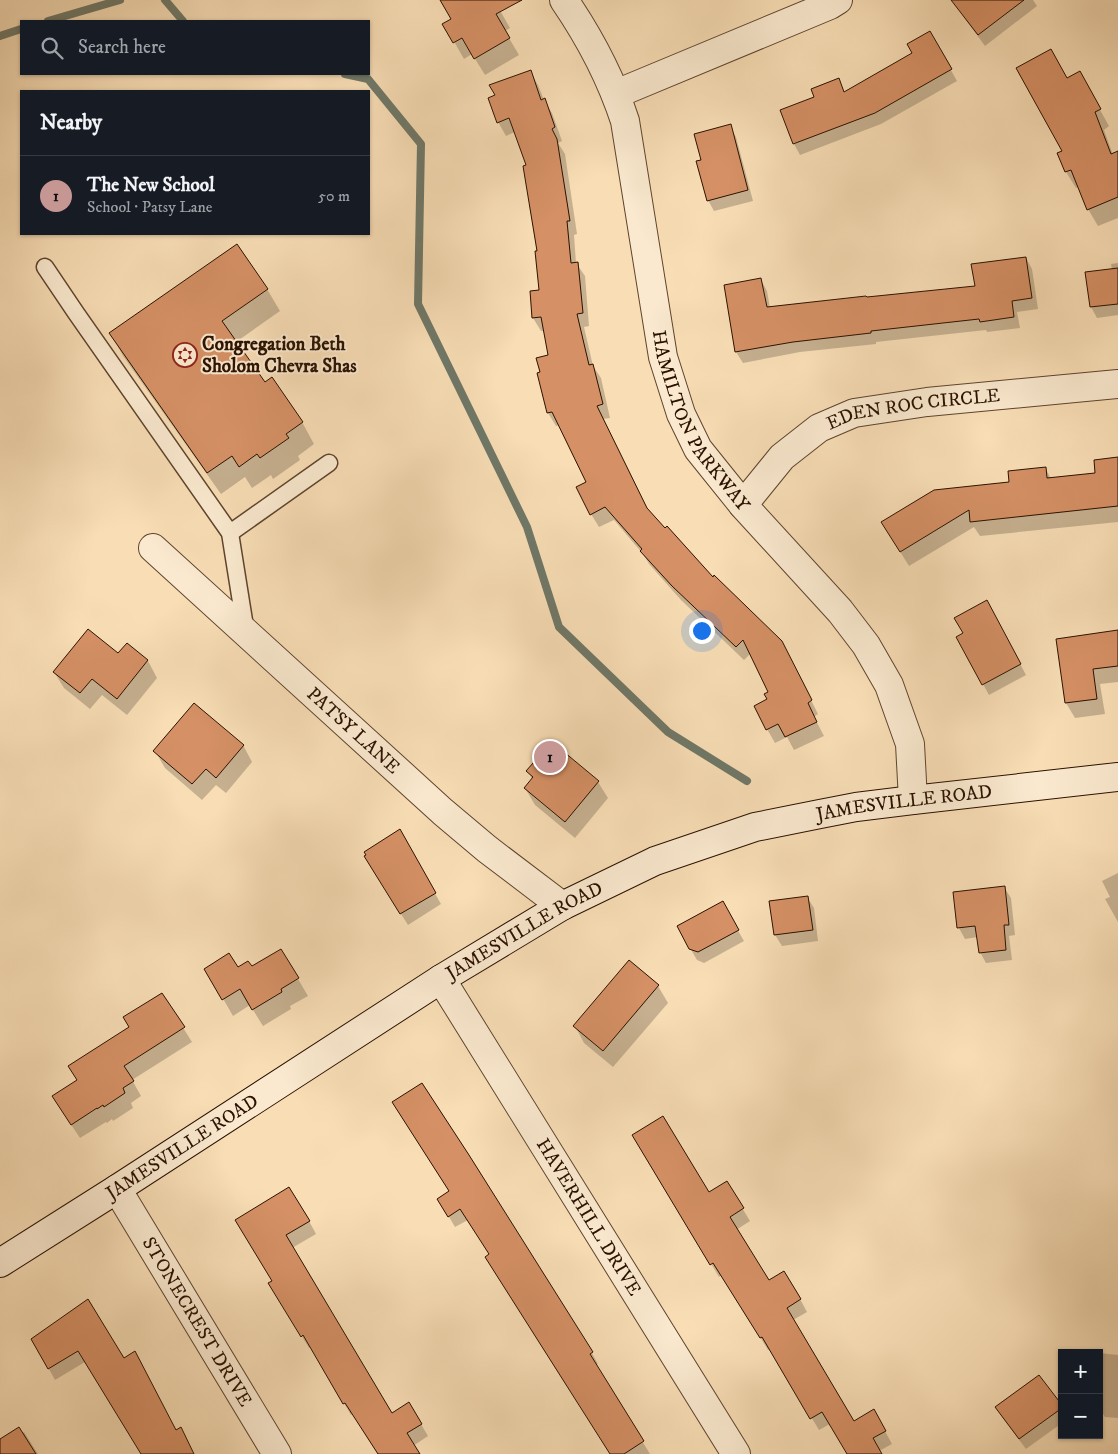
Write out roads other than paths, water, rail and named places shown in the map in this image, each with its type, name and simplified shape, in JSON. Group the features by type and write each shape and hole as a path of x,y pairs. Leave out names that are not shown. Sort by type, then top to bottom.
{"street":[{"name":"HAMILTON PARKWAY","path":"564,0 584,30 616,94 625,121 663,357 681,414 698,449 743,505 840,611 866,645 889,685 910,744 913,800"},
{"path":"616,94 838,0"},
{"name":"EDEN ROC CIRCLE","path":"743,505 782,457 819,428 854,413 927,402 1118,384"},
{"name":"PATSY LANE","path":"153,548 451,818 487,849 562,906"},
{"name":"JAMESVILLE ROAD","path":"0,1263 441,979 562,906 655,861 755,828 856,807 1118,777"},
{"name":"HAVERHILL DRIVE","path":"441,979 736,1454"},
{"name":"STONECREST DRIVE","path":"117,1189 277,1454"}],"lane":[{"path":"46,267 230,533 246,633"},
{"path":"230,533 330,462"}],"waterway":[{"path":"51,20 120,0"},
{"path":"165,0 182,20"},
{"path":"0,36 20,29"},
{"path":"350,75 368,79 421,144 418,304 527,527 559,627 668,732 747,781"}],"place":[{"name":"Congregation Beth Sholom Chevra Shas","path":"185,355"},
{"name":"The New School","path":"550,757"}]}
